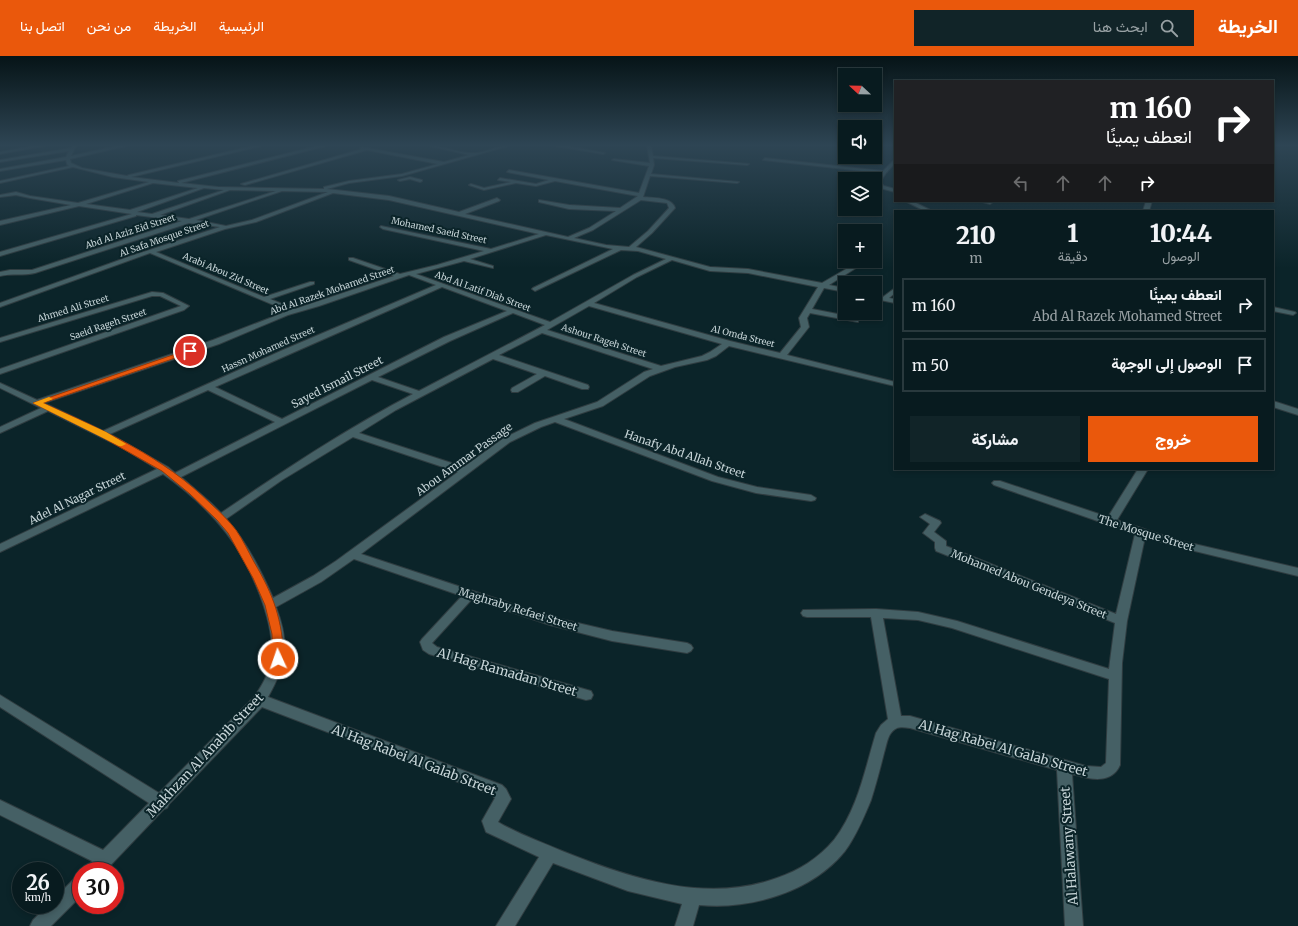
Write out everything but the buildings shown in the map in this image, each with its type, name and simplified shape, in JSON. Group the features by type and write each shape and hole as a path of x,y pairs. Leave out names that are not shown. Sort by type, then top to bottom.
{"street":[{"path":"0,223 76,205 139,187"},
{"path":"201,187 321,190 389,198 606,247 631,248 710,269 748,271 838,289"},
{"path":"130,212 205,187"},
{"path":"152,216 239,187"},
{"path":"321,190 333,187"},
{"path":"475,187 482,189 495,187"},
{"path":"591,187 668,202 671,204 672,208 650,232 631,248"},
{"path":"570,238 591,229 622,210 640,197 644,187"},
{"path":"882,187 894,191"},
{"name":"Abd Al Aziz Eid Street","path":"0,274 13,271 25,273 33,272 287,188"},
{"name":"Al Safa Mosque Street","path":"0,305 130,258 226,227 254,221 334,191"},
{"path":"0,196 17,194 76,205 226,227"},
{"path":"459,214 497,200"},
{"path":"541,201 569,207 622,210"},
{"path":"910,202 927,210"},
{"path":"0,254 138,214"},
{"name":"Mohamed Saeid Street","path":"383,227 491,250"},
{"name":"Abd Al Razek Mohamed Street","path":"0,430 42,406 210,344 293,311 311,307 409,273 464,259 546,233"},
{"path":"535,289 620,248"},
{"name":"Arabi Abou Zid Street","path":"152,252 293,311"},
{"path":"220,518 279,478 351,433 420,394 551,325 635,276 672,258"},
{"path":"351,259 400,276"},
{"path":"464,259 491,267"},
{"path":"782,356 805,327 803,318 822,286 852,268"},
{"name":"Abd Al Latif Diab Street","path":"409,273 551,325"},
{"path":"264,299 312,283"},
{"name":"Hassn Mohamed Street","path":"103,434 442,285"},
{"path":"884,299 894,291"},
{"name":"Ahmed Ali Street","path":"0,340 152,294"},
{"name":"Saeid Rageh Street","path":"0,372 182,309 186,306 161,294 152,294"},
{"path":"884,299 894,301"},
{"name":"Al Omda Street","path":"587,304 728,343 894,384"},
{"path":"1274,309 1293,313"},
{"path":"807,310 838,316"},
{"name":"Sayed Ismail Street","path":"169,473 282,422 447,339 513,311"},
{"name":"Ashour Rageh Street","path":"541,330 661,369"},
{"name":"Abou Ammar Passage","path":"270,605 317,579 353,555 507,440 525,430 600,404 647,374 704,358 713,354 728,343"},
{"path":"493,356 585,387"},
{"path":"515,390 544,373"},
{"path":"370,377 420,394"},
{"path":"208,387 282,422"},
{"name":"Makhzan Al Anabib Street","path":"2,389 103,434 169,473 194,492 232,532 258,578 270,605 277,634 278,659 273,677 260,700 102,862"},
{"path":"1274,404 1298,412"},
{"name":"Hanafy Abd Allah Street","path":"555,419 715,479 756,490 811,498"},
{"path":"351,433 466,471"},
{"path":"1110,522 1142,470"},
{"name":"Adel Al Nagar Street","path":"0,548 169,473"},
{"name":"The Mosque Street","path":"997,483 1141,533 1208,552 1298,572"},
{"name":"Mohamed Abou Gendeya Street","path":"925,517 936,522 928,533 941,541 940,548 1120,621"},
{"name":"Al Hag Rabei Al Galab Street","path":"260,700 497,790 503,799 490,821 492,827 550,854 629,882 693,898 709,899 742,897 774,889 803,876 827,858 846,836 858,813 883,733 887,726 895,721 910,722 1095,774 1103,773 1109,770 1113,765 1116,676 1120,621 1141,533"},
{"name":"Maghraby Refaei Street","path":"353,555 550,621 580,629 687,648"},
{"name":"Al Hag Ramadan Street","path":"469,595 430,636 426,642 427,647 586,695"},
{"path":"807,613 876,613 918,616 953,624 1116,676"},
{"path":"876,613 895,721"},
{"path":"0,700 162,802"},
{"name":"Al Halawany Street","path":"1064,766 1074,926"},
{"path":"0,806 105,859"},
{"path":"505,926 550,854"},
{"path":"39,926 72,893"},
{"path":"684,926 693,898"}],"slow traffic":[{"path":"49,399 36,403 122,444"}],"route":[{"path":"190,351 36,403 103,434 165,469 194,492 220,518 232,532 258,578 270,605 277,634 278,659"}]}
